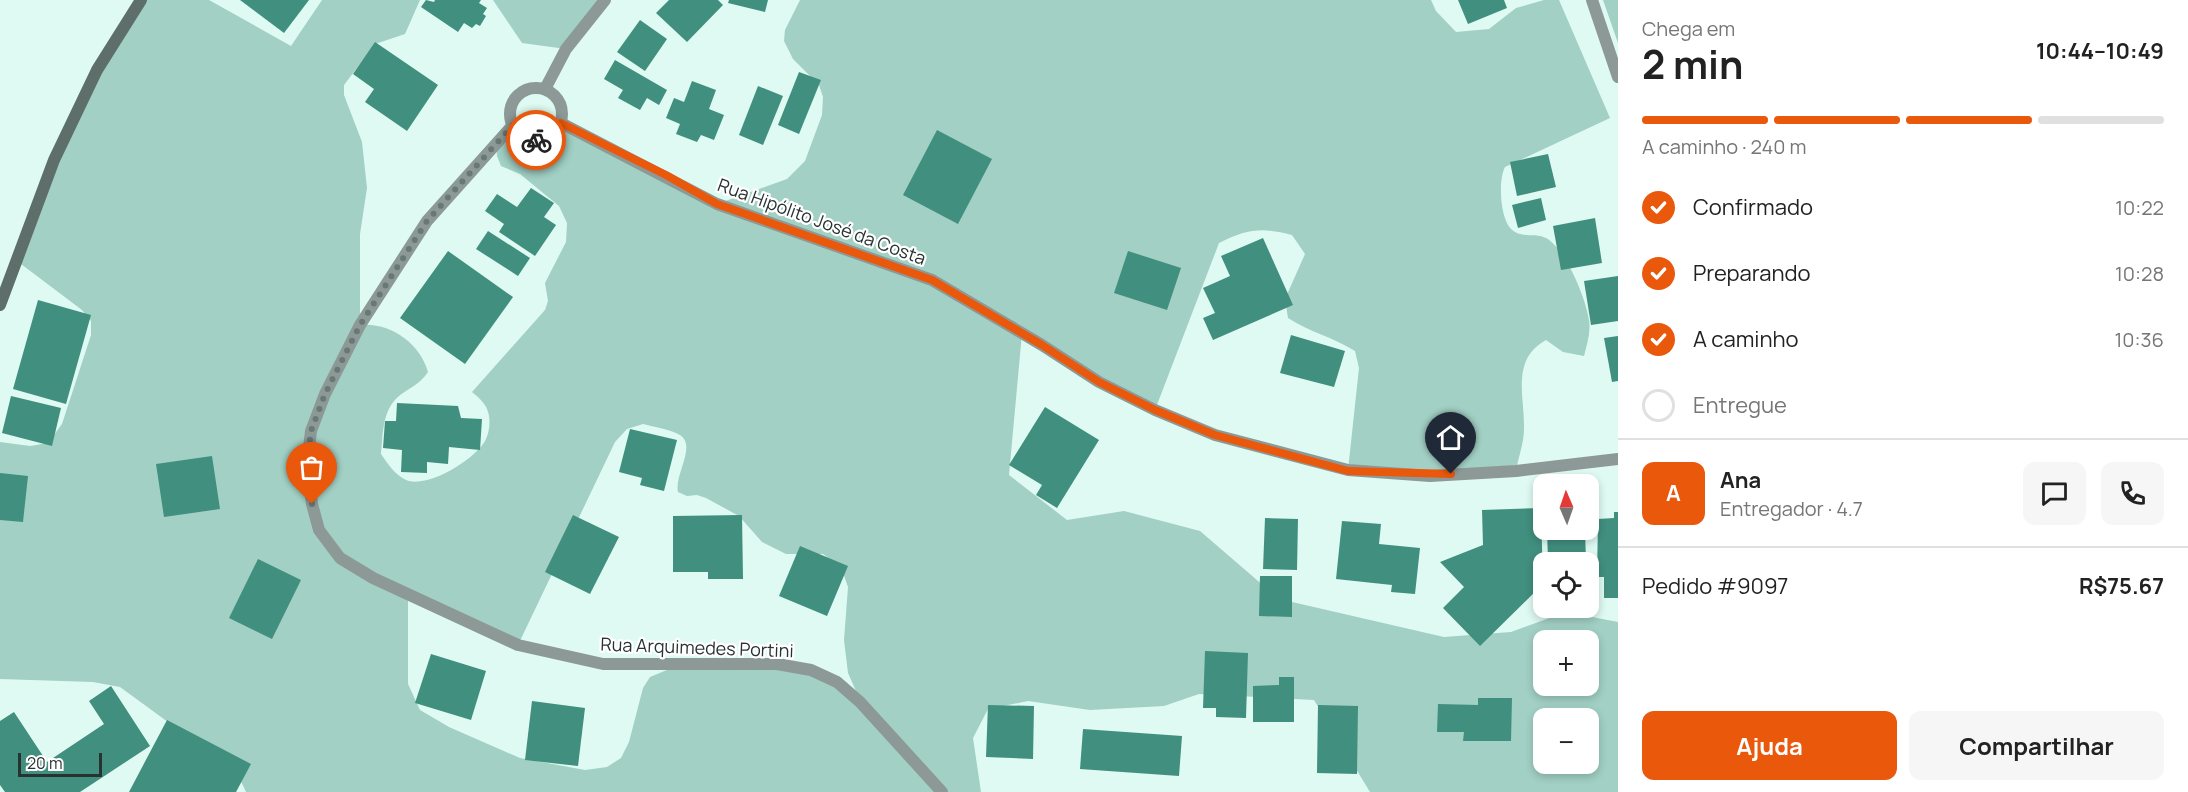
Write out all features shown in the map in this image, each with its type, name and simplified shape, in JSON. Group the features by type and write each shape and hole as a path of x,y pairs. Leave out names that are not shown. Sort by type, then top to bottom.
{"street":[{"path":"0,305 54,160 97,70 141,0"},
{"path":"545,89 566,49 605,0"},
{"path":"1592,0 1618,77"},
{"path":"535,87 545,89 560,103 561,123 548,138 538,141 528,139 513,125 510,115 517,96 535,87"},
{"name":"Rua Hipólito José da Costa","path":"561,123 666,175 717,204 932,280 1042,345 1099,382 1155,410 1215,435 1348,471 1430,476 1515,471 1618,459"},
{"name":"Rua Arquimedes Portini","path":"513,125 427,221 360,325 325,394 311,431 307,465 312,504 319,530 340,558 373,578 518,645 603,664 777,664 812,670 837,682 860,702 942,792"}],"green space":[{"path":"141,0 209,0 291,46 322,0 420,0 405,34 375,44 344,85 344,95 362,142 367,188 360,234 360,325 382,327 402,336 418,352 428,372 418,383 393,402 386,415 383,431 381,454 398,475 415,482 450,471 472,456 485,441 489,429 488,413 483,402 472,392 545,310 548,301 545,283 566,242 567,223 559,206 520,174 501,166 496,144 513,125 525,136 538,139 550,135 561,123 717,204 787,179 805,161 822,115 823,97 819,85 793,59 784,41 785,30 800,0 1431,0 1436,11 1456,32 1489,29 1516,8 1544,0 1559,0 1610,118 1505,167 1503,173 1501,199 1507,224 1520,234 1546,238 1561,252 1574,275 1587,311 1589,324 1584,356 1563,352 1546,340 1535,348 1528,358 1523,369 1522,380 1524,434 1516,471 1348,470 1359,368 1355,351 1288,318 1285,299 1305,254 1292,235 1263,230 1246,232 1219,243 1155,410 1022,333 1009,475 1067,520 1124,511 1200,531 1279,599 1444,637 1511,632 1550,618 1597,618 1618,622 1618,792 1370,792 1314,700 1199,694 1164,706 1090,710 1028,701 988,709 973,738 981,792 246,792 240,779 220,760 120,687 93,682 0,679 0,442 30,446 48,443 62,424 91,335 91,321 82,310 17,261 54,160","holes":["643,424 672,431 685,440 686,446 678,492 687,496 697,495 706,498 739,516 762,542 786,554 823,554 841,567 848,587 844,640 848,673 860,700 811,670 679,665 650,677 643,688 629,742 621,758 607,767 585,770 520,758 449,727 420,710 408,684 408,594 518,645 615,442 627,429"]},
{"path":"493,0 605,0 566,49 522,43"},
{"path":"1603,0 1618,0 1618,43"}],"building":[{"path":"240,0 309,0 284,33"},
{"path":"426,0 434,2 435,0 481,0 479,3 487,8 483,14 486,16 480,26 476,24 472,28 464,23 458,32 421,7"},
{"path":"669,0 718,0 723,5 687,42 656,13"},
{"path":"729,0 768,0 765,12 728,3"},
{"path":"1458,0 1504,0 1507,8 1468,24"},
{"path":"640,20 667,39 645,71 617,52"},
{"path":"375,42 438,85 407,131 365,102 374,89 353,74"},
{"path":"615,60 667,90 659,105 647,98 640,110 618,98 623,90 604,79"},
{"path":"799,72 821,80 799,134 778,125"},
{"path":"692,81 716,90 709,109 724,115 714,140 701,135 697,142 676,134 680,124 666,118 674,98 684,102"},
{"path":"758,86 783,96 763,145 739,135"},
{"path":"937,130 992,159 958,224 903,195"},
{"path":"1548,154 1556,187 1517,196 1510,162"},
{"path":"531,188 554,203 544,217 556,225 535,256 499,232 504,224 485,211 497,194 517,207"},
{"path":"1541,198 1546,220 1518,228 1512,205"},
{"path":"1595,218 1602,263 1561,270 1553,226"},
{"path":"488,231 530,258 518,276 476,249"},
{"path":"1263,238 1293,305 1213,340 1203,318 1215,313 1203,288 1230,276 1221,256"},
{"path":"448,251 513,297 465,364 400,318"},
{"path":"1128,251 1181,268 1167,310 1114,293"},
{"path":"1618,276 1618,321 1591,325 1584,281"},
{"path":"38,300 91,315 66,404 13,389"},
{"path":"1291,335 1345,351 1334,387 1280,373"},
{"path":"1618,336 1618,381 1612,382 1604,338"},
{"path":"11,396 61,408 52,446 2,433"},
{"path":"397,403 458,406 461,418 482,419 480,450 449,447 448,464 427,462 427,473 401,472 402,450 383,448 385,421 396,421"},
{"path":"1045,407 1099,440 1057,508 1036,495 1042,485 1009,465"},
{"path":"630,429 677,440 664,491 640,485 642,478 619,472"},
{"path":"212,456 220,509 164,517 156,464"},
{"path":"0,473 28,476 23,522 0,520"},
{"path":"1533,508 1533,540 1542,540 1542,552 1533,552 1533,594 1480,646 1443,608 1464,587 1440,562 1483,545 1482,510"},
{"path":"1614,512 1618,512 1618,598 1604,598 1604,577 1599,577 1599,519 1614,518"},
{"path":"573,515 619,537 590,594 545,572"},
{"path":"742,515 743,579 708,579 708,572 673,572 673,516"},
{"path":"1265,518 1298,519 1297,570 1263,569"},
{"path":"1342,521 1381,524 1379,544 1420,548 1415,594 1391,592 1392,585 1336,579"},
{"path":"1547,540 1585,540 1586,552 1548,552"},
{"path":"800,546 848,566 827,616 779,596"},
{"path":"258,559 301,580 272,639 229,618"},
{"path":"1260,576 1292,576 1292,617 1259,616"},
{"path":"1205,651 1248,653 1246,718 1216,717 1216,708 1203,708"},
{"path":"431,654 486,671 471,720 415,703"},
{"path":"1279,677 1294,677 1294,722 1253,722 1253,686 1279,685"},
{"path":"111,686 150,746 80,792 5,792 0,785 0,721 14,712 47,762 104,724 89,701"},
{"path":"1478,698 1512,698 1511,741 1463,741 1464,732 1437,732 1438,704 1478,705"},
{"path":"532,701 585,708 578,766 525,760"},
{"path":"988,705 1034,706 1033,759 986,757"},
{"path":"1318,705 1358,706 1357,774 1317,773"},
{"path":"167,720 251,764 236,792 129,792"},
{"path":"1083,729 1182,736 1179,776 1080,769"}],"way so far":[{"path":"312,504 307,465 311,431 325,394 360,325 427,221 513,125 528,139 536,140"}],"route":[{"path":"536,140 548,138 556,132 561,123 666,175 717,204 819,242 876,259 932,280 1042,345 1099,382 1155,410 1215,435 1348,471 1430,476 1451,474"}]}
